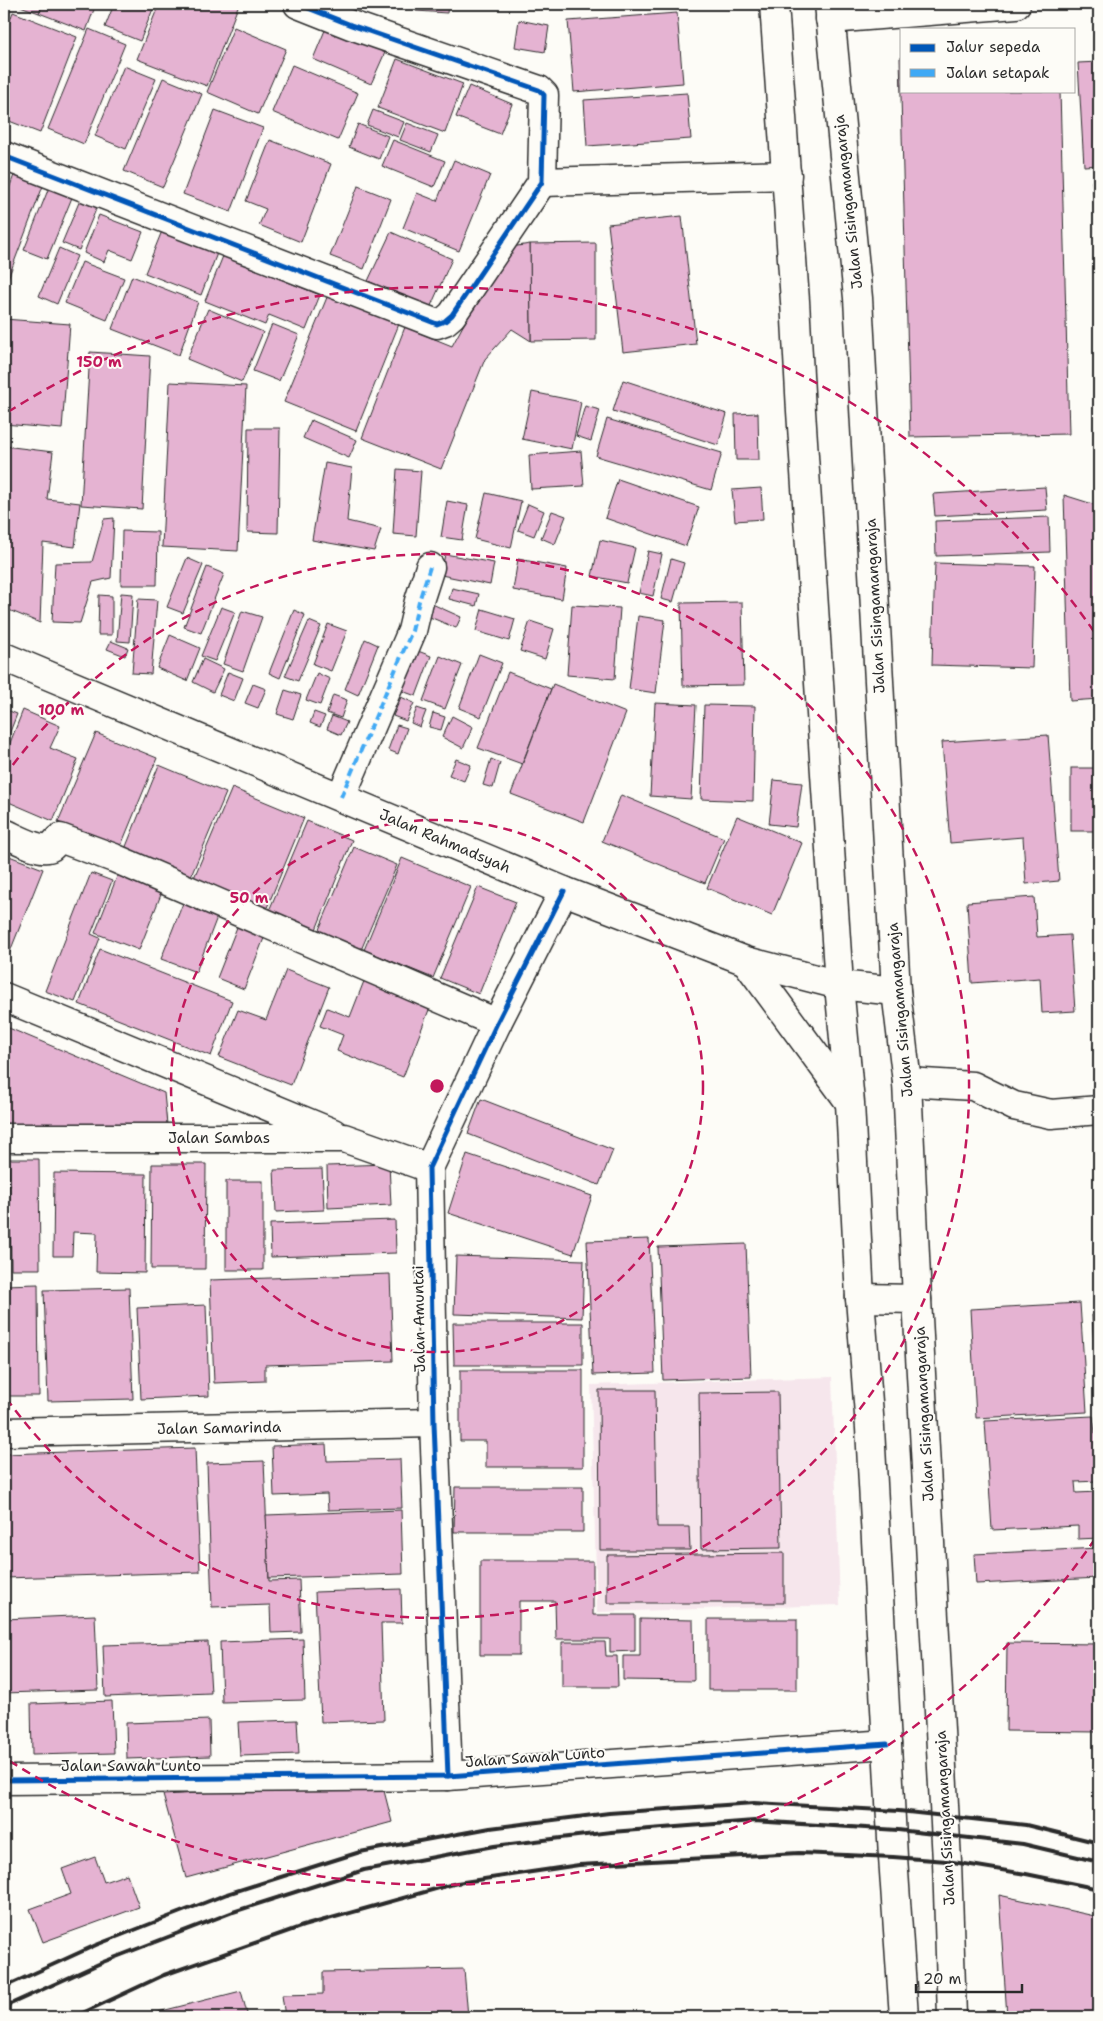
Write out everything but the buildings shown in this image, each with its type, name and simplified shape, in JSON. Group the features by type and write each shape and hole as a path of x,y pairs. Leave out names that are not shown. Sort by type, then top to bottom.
{"street":[{"path":"4,156 437,324 445,321 452,315 542,182 544,95 539,90 351,25 298,4"},
{"path":"774,4 787,176 839,985 850,1103 860,1298 870,1428 904,2017"},
{"path":"829,11 1016,4"},
{"name":"Jalan Sisingamangaraja","path":"829,11 858,298 896,991 907,1082 947,1861 952,2017"},
{"path":"542,182 787,176"},
{"path":"341,796 412,630 430,567"},
{"name":"Jalan Rahmadsyah","path":"4,657 341,796 564,891 746,961 839,985 896,991"},
{"path":"4,833 36,847 44,848 51,847 60,838 114,858 497,1023"},
{"name":"Jalan Amuntai","path":"448,1776 434,1424 429,1168 497,1023 564,891"},
{"path":"746,961 850,1103"},
{"path":"4,997 344,1138"},
{"path":"907,1082 973,1086 1014,1106 1051,1114 1099,1110"},
{"name":"Jalan Sambas","path":"4,1138 344,1138 429,1168"},
{"path":"860,1298 917,1299"},
{"name":"Jalan Samarinda","path":"4,1432 434,1424"},
{"name":"Jalan Sawah Lunto","path":"4,1780 448,1776 887,1744"}],"shaded area":[{"path":"832,1377 840,1605 597,1612 591,1385"}],"railway":[{"path":"4,1987 96,1945 227,1894 360,1852 490,1828 609,1813 754,1803 899,1811 1026,1825 1099,1843"},
{"path":"4,2007 103,1962 233,1912 364,1870 494,1846 611,1832 754,1821 898,1830 1023,1844 1099,1862"},
{"path":"74,2017 164,1975 303,1926 457,1883 579,1865 799,1853 893,1857 947,1861 1026,1874 1099,1889"}],"marked path":[{"path":"341,797 412,631 430,567"}],"cycle path":[{"path":"4,156 437,324 445,321 452,315 542,182 544,95 539,90 351,25 298,4"},
{"path":"448,1776 434,1423 429,1168 497,1023 564,891"},
{"path":"4,1780 448,1776 887,1744"}]}
